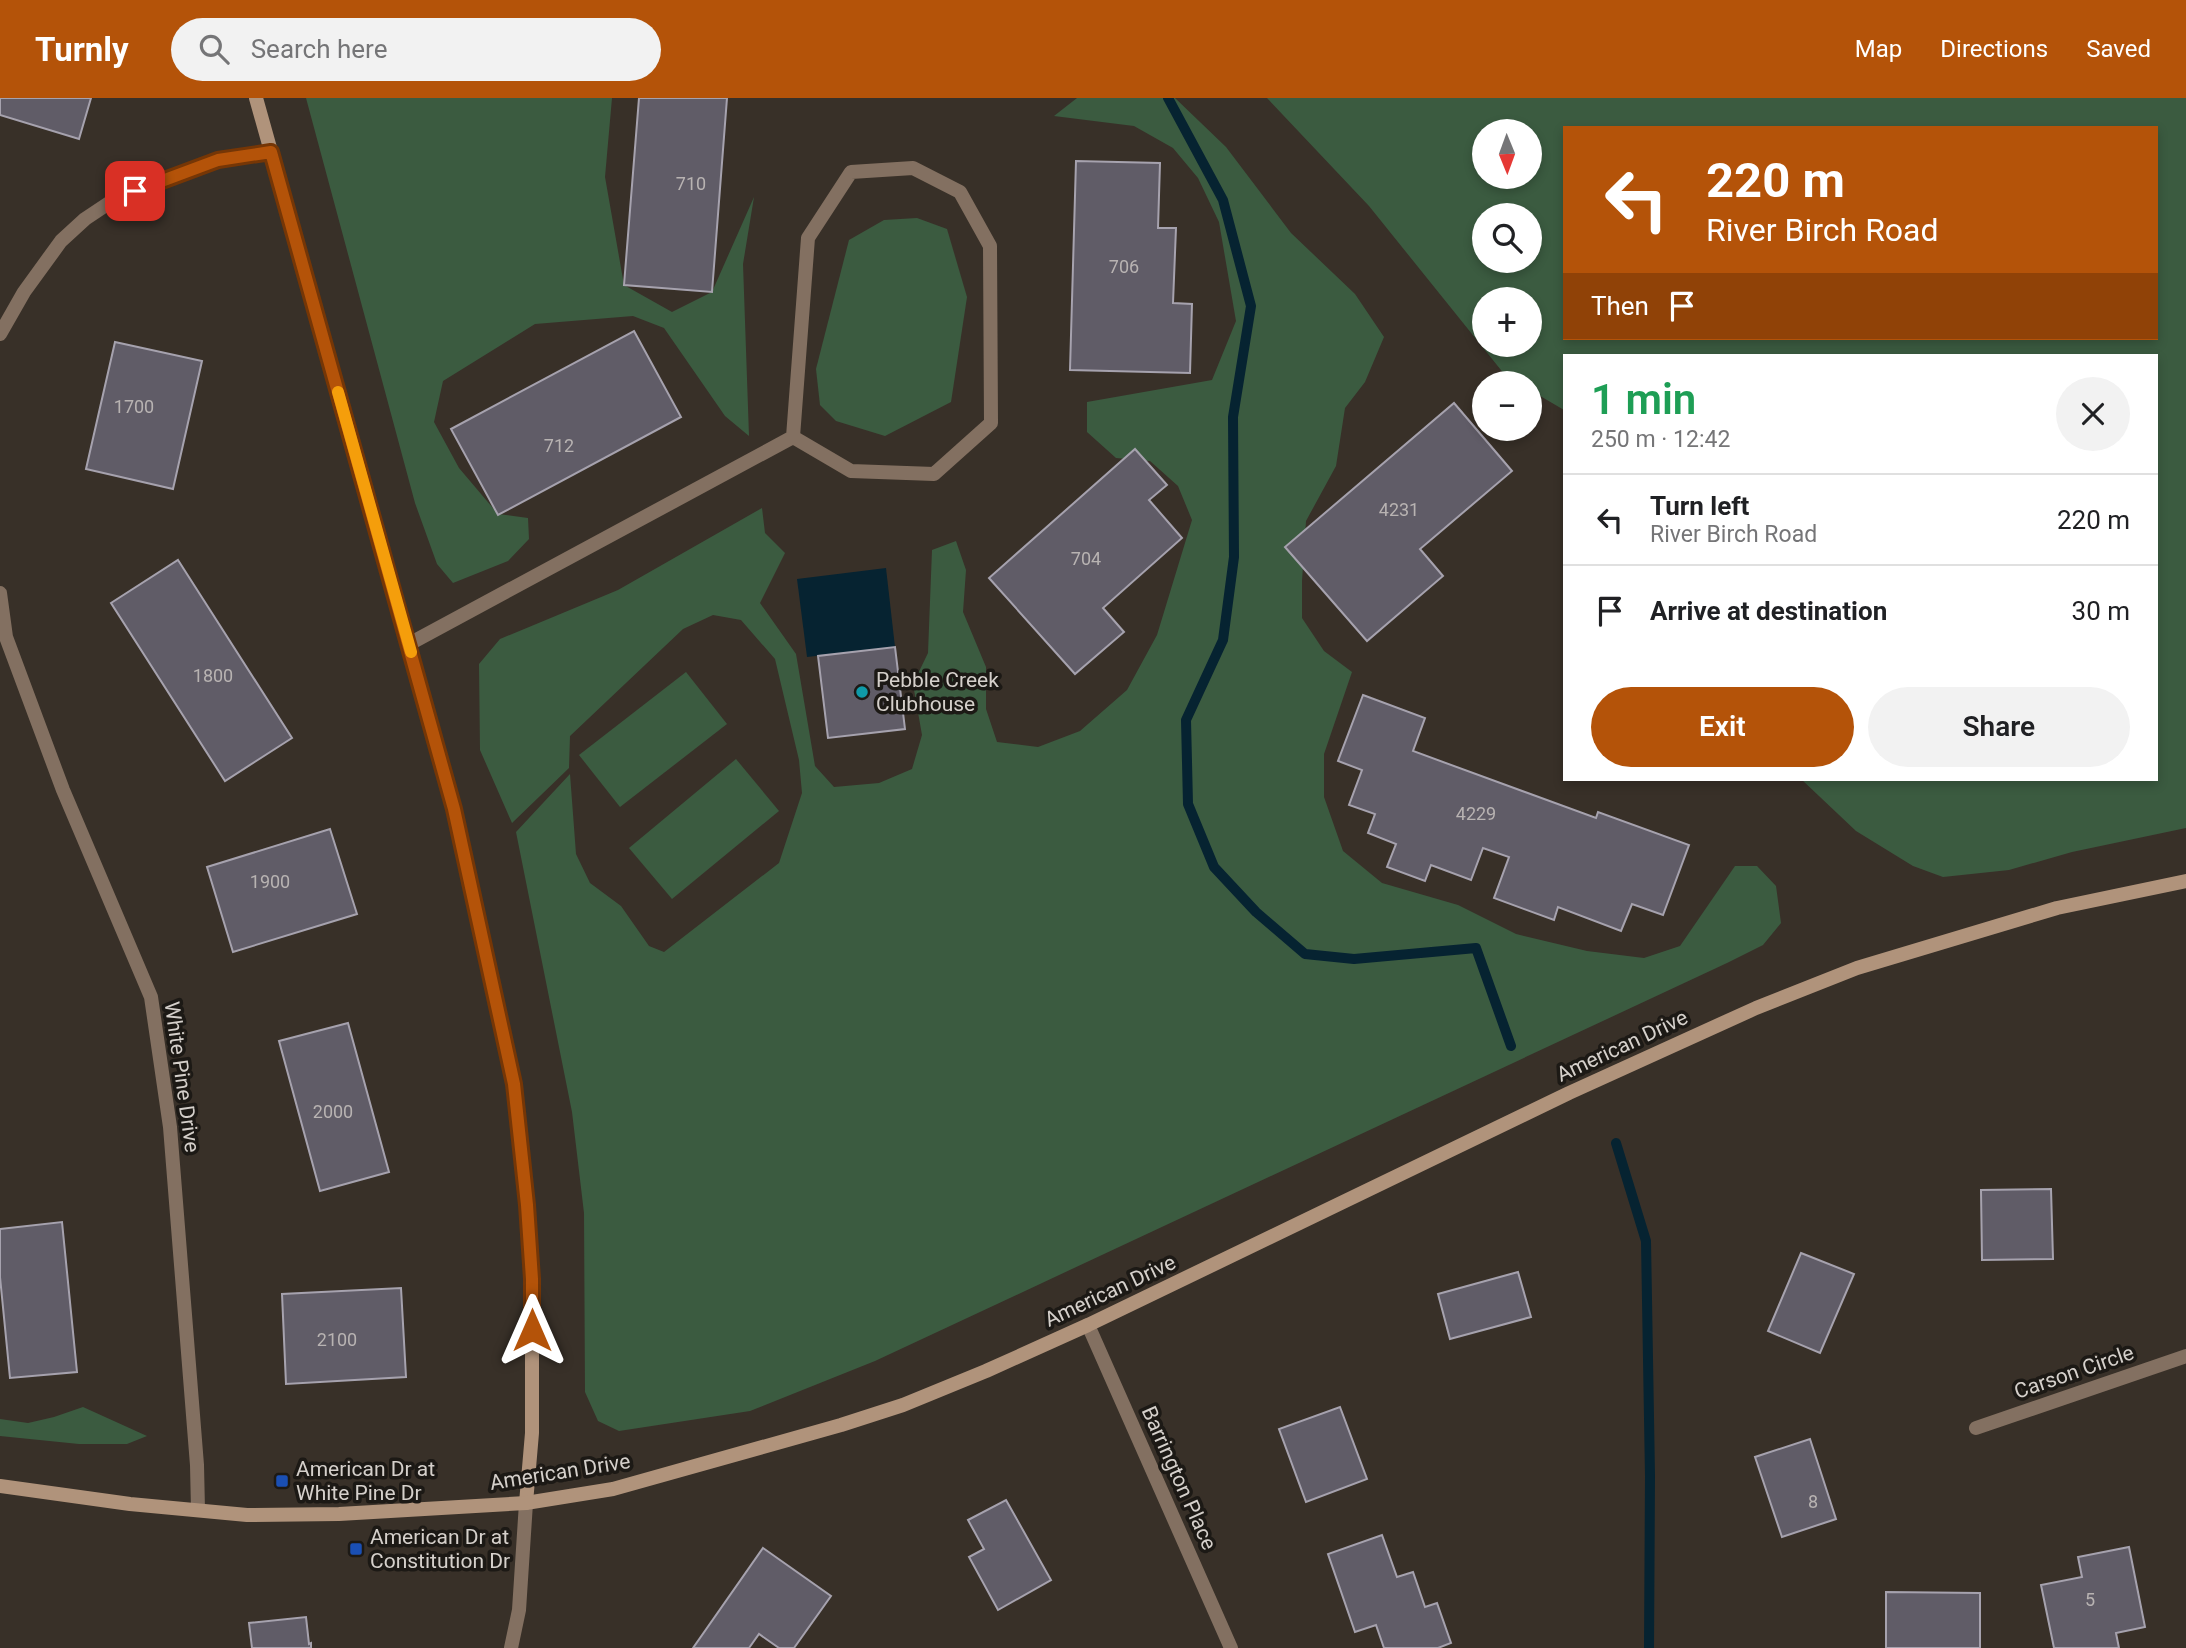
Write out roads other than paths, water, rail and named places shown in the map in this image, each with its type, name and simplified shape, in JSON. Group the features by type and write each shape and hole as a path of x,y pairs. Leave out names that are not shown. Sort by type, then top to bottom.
{"street":[{"path":"256,98 454,809 514,1084 532,1279 532,1433 519,1610 511,1648"},
{"path":"0,334 24,292 61,241 85,219 109,203 135,191 218,160 271,152"},
{"path":"913,168 960,192 989,246 991,423 934,474 851,471 793,437 808,238 851,172 913,168"},
{"path":"409,643 793,437"},
{"name":"White Pine Drive","path":"0,593 10,649 63,790 151,997 171,1140 197,1465 198,1510"},
{"name":"American Drive","path":"0,1486 130,1504 247,1515 339,1514 526,1503 613,1489 841,1425 903,1405 986,1371 1088,1325 1569,1093 1756,1008 1857,968 2057,908 2186,881"},
{"name":"Barrington Place","path":"1088,1325 1231,1648"},
{"name":"Carson Circle","path":"1976,1428 2186,1356"}],"water":[{"path":"886,568 895,647 807,657 797,579"}],"waterway":[{"path":"1168,98 1223,200 1251,306 1233,417 1234,557 1223,640 1186,720 1188,804 1214,867 1256,912 1305,954 1354,959 1476,948 1511,1046"},
{"path":"1616,1143 1646,1241 1650,1476 1649,1648"}],"place":[{"name":"Pebble Creek Clubhouse","path":"862,692"},
{"name":"American Dr at White Pine Dr","path":"282,1481"},
{"name":"American Dr at Constitution Dr","path":"356,1549"}]}
